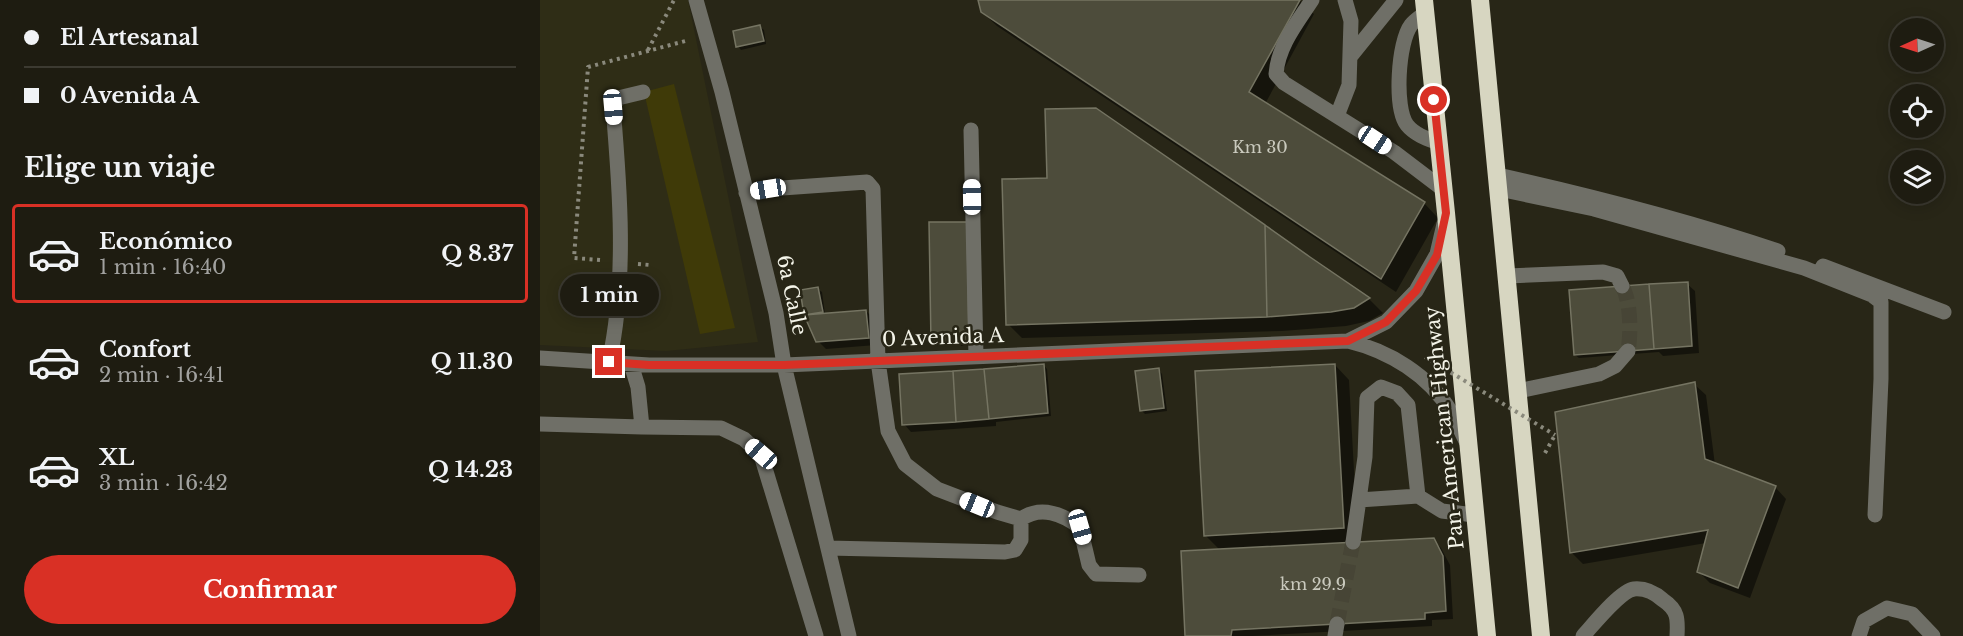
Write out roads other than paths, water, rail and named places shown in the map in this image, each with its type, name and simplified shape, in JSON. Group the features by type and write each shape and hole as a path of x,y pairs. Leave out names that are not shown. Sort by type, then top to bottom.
{"highway":[{"path":"1480,0 1542,636"},
{"name":"Pan-American Highway","path":"1424,7 1487,636"},
{"path":"1540,615 1548,636"}],"street":[{"name":"6a Calle","path":"696,0 722,92 776,313 784,365 849,636"},
{"path":"1312,0 1282,48 1277,61 1276,74 1284,83 1394,153 1444,190"},
{"path":"1337,116 1349,85 1351,21 1345,0"},
{"path":"1350,57 1395,0"},
{"path":"1424,7 1405,36 1399,61 1401,109 1407,124 1425,138 1439,143"},
{"path":"609,362 616,331 619,262 619,178 613,107 618,98 643,92"},
{"path":"971,130 976,357"},
{"path":"746,193 768,189 867,182 871,184 873,189 878,361 888,431 905,464 937,489 1021,519"},
{"path":"1498,182 1557,189 1753,243 1848,274 1944,312"},
{"path":"1498,182 1804,268 1872,295 1881,302 1881,379 1875,514"},
{"name":"0 Avenida A","path":"1348,341 1386,322 1416,291 1437,255 1446,213"},
{"path":"1507,276 1603,272 1617,276 1622,286"},
{"name":"0 Avenida A","path":"540,358 631,364 784,365 1348,341 1397,359 1427,382 1451,410 1467,444"},
{"path":"1518,391 1599,374 1616,366 1628,351"},
{"path":"631,364 638,387 642,427"},
{"path":"1353,542 1365,457 1367,398 1381,387 1397,393 1408,405 1419,496"},
{"path":"540,424 721,428 744,439 761,454 816,636"},
{"path":"1359,500 1419,496 1442,511 1474,515"},
{"path":"1021,519 1029,513 1039,512 1055,513 1066,517 1080,527 1089,565 1096,574 1139,575"},
{"path":"828,548 1005,552 1015,550 1021,540 1021,519"},
{"path":"1583,636 1610,607 1631,589 1646,589 1671,606 1678,616 1677,636"},
{"path":"1859,636 1864,621 1887,608 1912,614 1933,636"}],"tunnel":[{"path":"1622,286 1630,318 1628,351"},
{"path":"1337,624 1353,542"}]}
